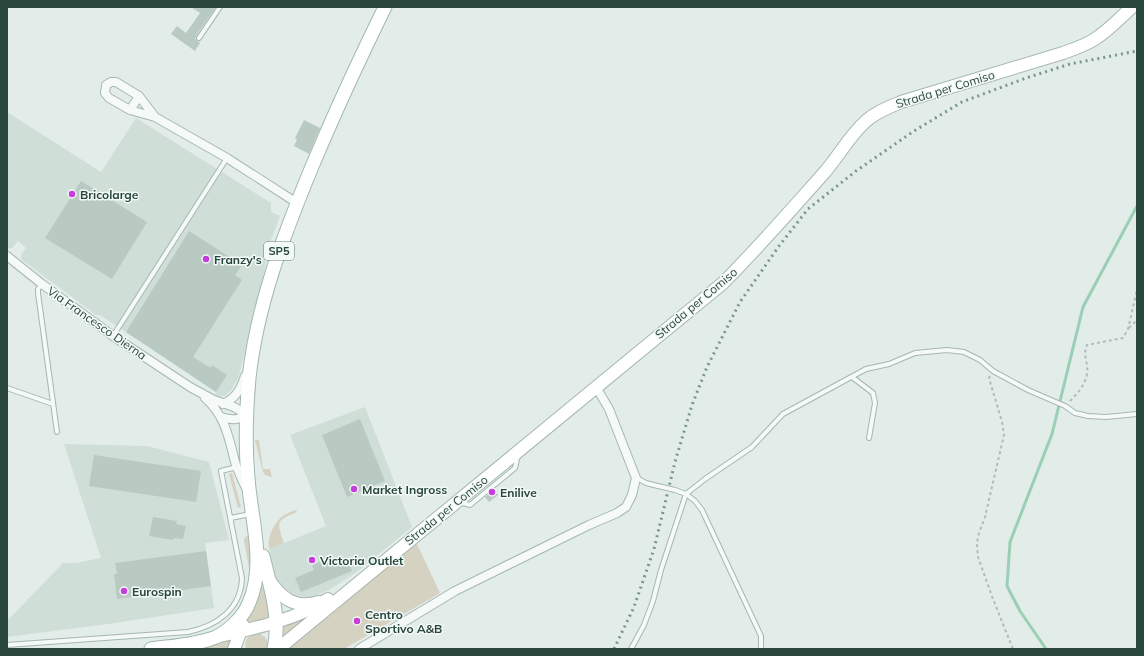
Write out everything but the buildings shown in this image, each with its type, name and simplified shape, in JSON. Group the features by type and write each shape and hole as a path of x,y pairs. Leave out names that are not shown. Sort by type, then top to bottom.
{"main road":[{"name":"SP5","path":"252,514 246,452 246,414 249,376 266,289 281,244 328,127 385,7"},
{"name":"Strada per Comiso","path":"278,649 723,283 825,172 857,130 867,120 884,109 901,102 1063,53 1082,45 1095,39 1113,26 1132,7"},
{"path":"252,514 277,621 277,638 274,649"},
{"path":"234,649 256,584 258,566 252,514"},
{"path":"151,649 197,642 277,621 309,610 363,578"},
{"path":"268,579 276,591 282,597 290,601 305,604 316,603 329,599"},
{"path":"217,637 235,623 249,605"},
{"path":"255,628 263,629 268,633 272,638 274,649"},
{"path":"240,649 241,631"}],"street":[{"path":"155,117 139,96 116,82 111,82 106,85 105,90 107,96 130,110 155,117 227,158 297,203"},
{"path":"130,110 139,96"},
{"name":"Via Francesco Dierna","path":"7,256 42,284 114,336 190,387"},
{"path":"223,404 238,393 253,353"},
{"path":"190,387 246,414 238,419 232,420 221,417"},
{"path":"190,387 209,402 221,417 230,439 237,467 250,498"},
{"path":"359,649 455,591 589,525 617,513 626,507 632,495 636,478 610,409 596,387"}],"lane":[{"path":"199,38 220,7"},
{"path":"114,336 227,158"},
{"path":"42,284 38,290 38,293 57,432"},
{"path":"631,649 644,625 653,601 661,570 686,494 704,479 752,447 783,414 866,369 889,364 915,353 948,350 964,352 980,360 993,371 1028,390 1065,406 1075,413 1088,416 1106,417 1137,414"},
{"path":"852,377 873,393 875,403 869,438"},
{"path":"7,388 54,404"},
{"path":"7,645 188,632 199,630 223,618 232,607 242,587 242,578 221,471 237,467"},
{"path":"636,478 646,483 686,494 695,501 702,510 762,636 761,649"},
{"path":"231,518 252,514"},
{"path":"38,643 39,649"}],"path":[{"path":"1128,329 1137,290"},
{"path":"1065,406 1080,390 1087,373 1084,352 1087,345 1123,338 1128,329 1137,320"},
{"path":"993,371 989,378 1002,422 1004,435 977,544 978,557 1013,649"}],"shaded area":[{"path":"7,112 101,172 136,118 271,203 271,212 280,216 267,250 265,268 239,376 232,389 225,396 214,397 216,392 100,315 96,315 21,259 21,255 26,248 18,241 12,248 7,248"},
{"name":"Market Ingross","path":"365,407 412,527 358,571 331,589 312,597 294,595 282,588 275,578 269,549 326,526 290,435"},
{"path":"255,440 259,440 263,469 270,469 272,477 265,475 263,472"},
{"path":"64,444 147,446 209,462 229,540 205,543 214,608 7,637 7,621 63,563 76,563 101,558"},
{"path":"232,473 241,507 238,508 229,474"},
{"path":"296,510 297,512 281,520 279,526 284,543 269,549 270,535 274,526 284,515"},
{"path":"248,536 252,548 252,570 249,568 244,540 245,537"},
{"name":"Centro Sportivo A&B","path":"416,542 440,593 344,649 288,649"},
{"path":"261,587 268,589 273,619 250,624 247,623 247,621"},
{"path":"308,617 282,641 282,623"},
{"path":"258,633 266,639 268,644 267,649 246,649 246,640 252,635"},
{"path":"233,638 230,649 199,649"}],"waterway":[{"path":"1046,649 1020,611 1007,586 1010,542 1052,434 1083,307 1137,206"}],"railway":[{"path":"614,649 634,607 654,549 675,462 692,405 707,367 740,302 779,246 808,209 856,171 914,131 962,102 1026,78 1070,64 1137,51"}],"place":[{"name":"Bricolarge","path":"72,194"},
{"name":"Franzy's","path":"206,259"},
{"name":"Market Ingross","path":"354,489"},
{"name":"Enilive","path":"492,492"},
{"name":"Victoria Outlet","path":"312,560"},
{"name":"Eurospin","path":"124,591"},
{"name":"Centro Sportivo A&B","path":"357,621"}]}
